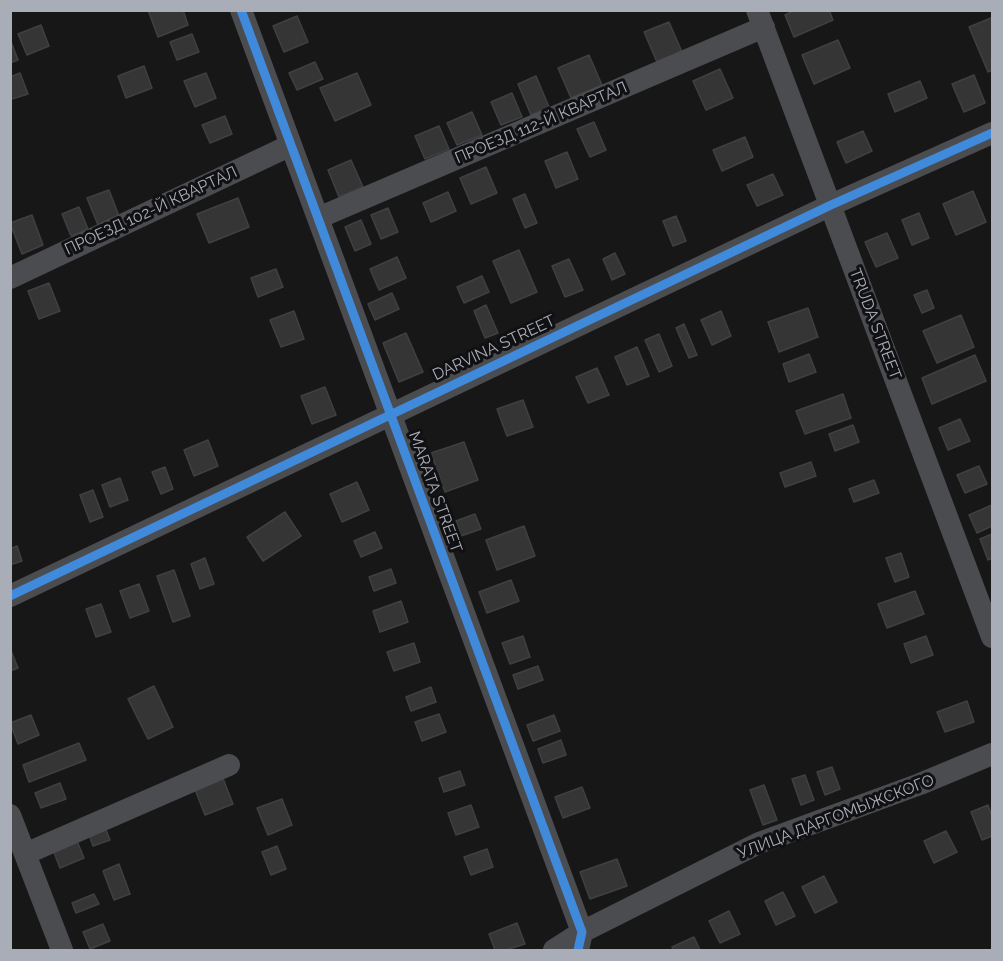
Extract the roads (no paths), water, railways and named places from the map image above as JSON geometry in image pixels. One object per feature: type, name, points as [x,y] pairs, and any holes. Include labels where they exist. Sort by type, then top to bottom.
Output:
[{"type":"street","name":"MARATA STREET","points":[[241,10],[580,941]]},
{"type":"street","name":"TRUDA STREET","points":[[760,19],[993,637]]},
{"type":"street","name":"ПРОЕЗД 112-Й КВАРТАЛ","points":[[318,218],[760,19]]},
{"type":"street","name":"DARVINA STREET","points":[[10,596],[831,205],[993,133]]},
{"type":"street","name":"ПРОЕЗД 102-Й КВАРТАЛ","points":[[10,278],[291,145]]},
{"type":"street","name":"УЛИЦА ДАРГОМЫЖСКОГО","points":[[554,951],[580,941],[759,843],[920,784],[993,754]]},
{"type":"street","points":[[25,854],[229,765]]},
{"type":"street","points":[[10,815],[62,951]]}]
